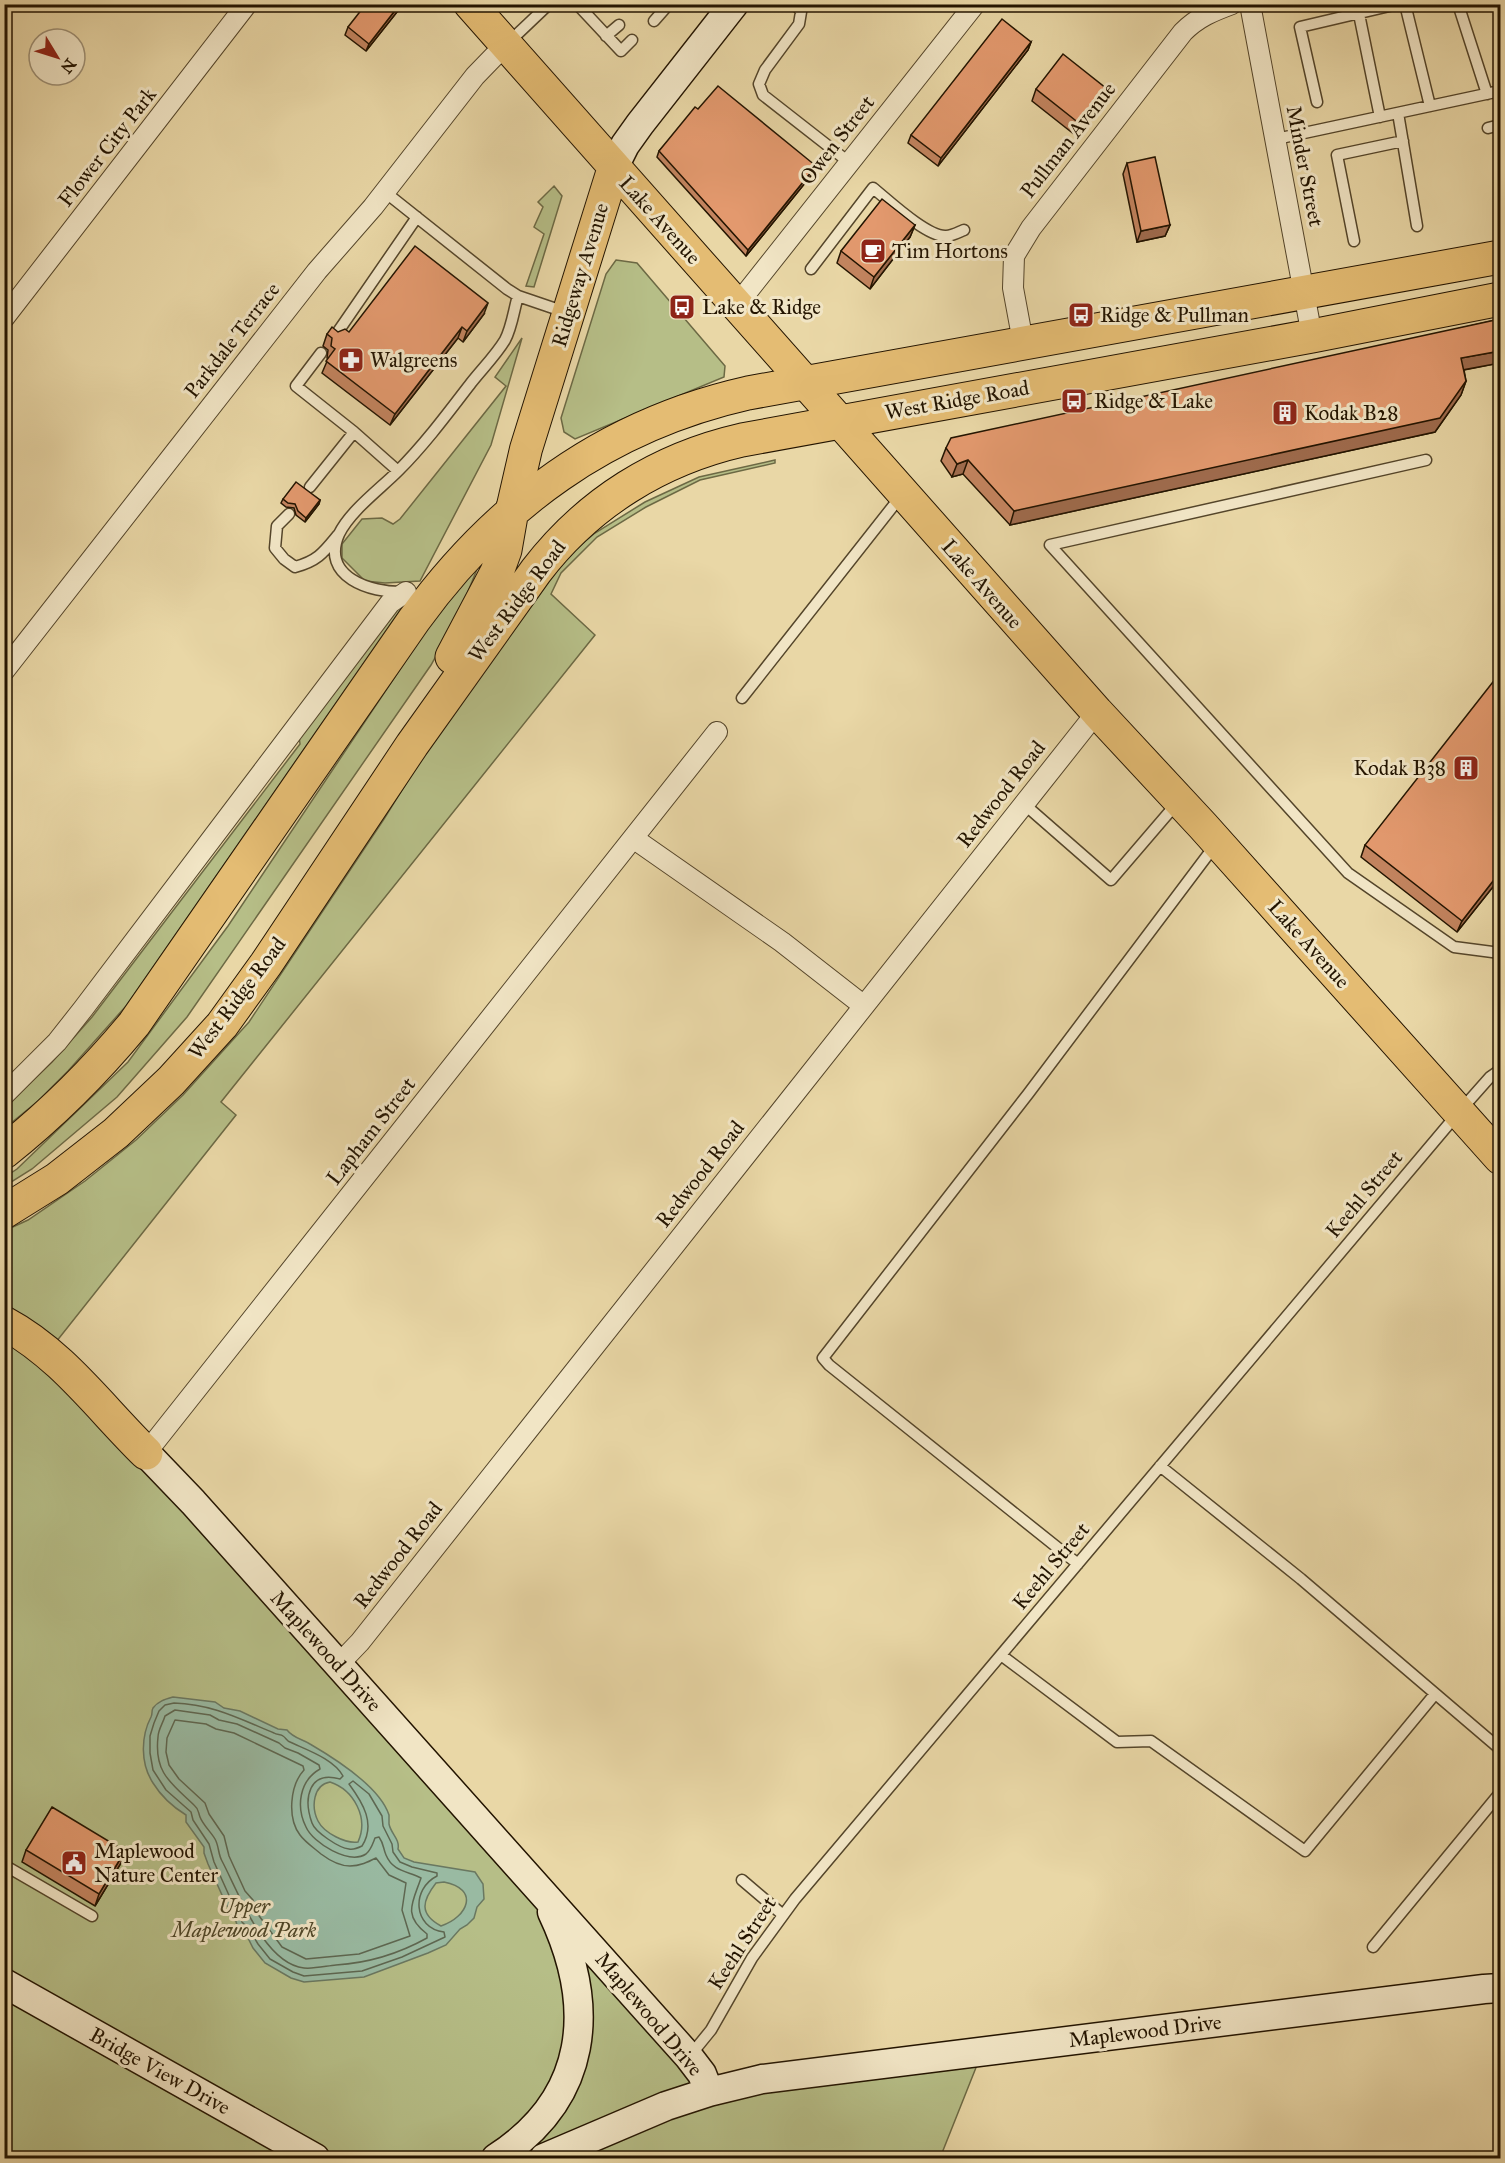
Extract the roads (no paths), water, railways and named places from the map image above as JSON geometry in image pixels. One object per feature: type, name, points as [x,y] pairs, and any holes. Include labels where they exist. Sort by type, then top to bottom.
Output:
[{"type":"highway","points":[[4,1152],[70,1094],[111,1052],[134,1024],[414,620],[454,569],[512,510],[580,460],[644,426],[724,399],[804,382],[1500,257]]},
{"type":"highway","name":"West Ridge Road","points":[[4,1212],[57,1179],[88,1156],[151,1101],[197,1053],[250,987],[369,809],[536,571],[555,547],[589,514],[632,484],[693,454],[742,440],[1312,336],[1500,298]]},
{"type":"highway","points":[[369,809],[497,572],[505,550],[512,510]]},
{"type":"highway","points":[[406,592],[438,581],[454,569]]},
{"type":"highway","points":[[4,1323],[28,1337],[56,1359],[146,1453]]},
{"type":"main road","name":"Lake Avenue","points":[[470,4],[1096,712],[1218,842],[1500,1158]]},
{"type":"main road","name":"Ridgeway Avenue","points":[[512,510],[525,449],[614,167]]},
{"type":"street","name":"Flower City Park","points":[[4,318],[247,4]]},
{"type":"street","name":"Owen Street","points":[[736,306],[975,4]]},
{"type":"street","name":"Pullman Avenue","points":[[1023,342],[1013,288],[1014,256],[1030,228],[1183,32],[1194,21],[1232,4]]},
{"type":"street","name":"Minder Street","points":[[1250,4],[1312,336]]},
{"type":"street","name":"Ridgeway Avenue","points":[[614,167],[625,145],[640,124],[732,5]]},
{"type":"street","name":"Parkdale Terrace","points":[[4,671],[317,271],[385,192],[475,76],[505,45]]},
{"type":"street","points":[[4,1095],[57,1042],[83,1010],[390,603],[406,592]]},
{"type":"street","name":"Redwood Road","points":[[338,1665],[360,1642],[1096,712]]},
{"type":"street","name":"Lapham Street","points":[[146,1453],[717,732]]},
{"type":"street","points":[[633,838],[782,942],[864,1006]]},
{"type":"street","name":"Maplewood Drive","points":[[146,1453],[193,1502],[689,2057],[702,2074],[709,2092],[788,2074],[1500,1988]]},
{"type":"street","points":[[496,2158],[525,2136],[552,2106],[568,2075],[577,2041],[578,2001],[572,1967],[562,1935],[538,1887]]},
{"type":"street","name":"Bridge View Drive","points":[[4,1983],[315,2158]]},
{"type":"street","points":[[544,2158],[628,2122],[709,2092]]},
{"type":"lane","points":[[505,45],[549,4]]},
{"type":"lane","points":[[654,21],[669,4]]},
{"type":"lane","points":[[796,4],[801,12],[800,24],[765,70],[759,84],[763,95],[850,163]]},
{"type":"lane","points":[[1317,102],[1300,27],[1398,4]]},
{"type":"lane","points":[[1405,4],[1430,106]]},
{"type":"lane","points":[[1458,4],[1487,94]]},
{"type":"lane","points":[[584,7],[606,36],[621,51],[633,40]]},
{"type":"lane","points":[[1359,14],[1380,117]]},
{"type":"lane","points":[[606,36],[619,25]]},
{"type":"lane","points":[[1276,139],[1500,91]]},
{"type":"lane","points":[[1398,113],[1417,226]]},
{"type":"lane","points":[[1488,128],[1500,125]]},
{"type":"lane","points":[[1354,241],[1337,155],[1403,141]]},
{"type":"lane","points":[[811,269],[873,188],[933,233],[945,236],[964,230]]},
{"type":"lane","points":[[385,192],[518,296],[568,313]]},
{"type":"lane","points":[[335,336],[382,264],[417,217]]},
{"type":"lane","points":[[289,514],[277,526],[275,548],[295,567],[311,563],[321,555],[362,506],[422,446],[506,338],[518,296]]},
{"type":"lane","points":[[321,353],[296,386],[398,471]]},
{"type":"lane","points":[[310,487],[354,432]]},
{"type":"lane","points":[[1426,460],[1050,545],[1347,873],[1454,947],[1500,952]]},
{"type":"lane","points":[[742,698],[903,494]]},
{"type":"lane","points":[[340,533],[336,548],[338,563],[350,579],[374,589],[406,592]]},
{"type":"lane","points":[[1024,804],[1111,880],[1180,801]]},
{"type":"lane","points":[[1078,1564],[828,1365],[823,1358],[1028,1094],[1218,842]]},
{"type":"lane","name":"Keehl Street","points":[[689,2057],[711,2030],[742,1974],[783,1915],[1459,1112],[1490,1077],[1500,1070]]},
{"type":"lane","points":[[1160,1466],[1301,1579],[1500,1749]]},
{"type":"lane","points":[[1001,1655],[1117,1742],[1151,1741],[1305,1851],[1435,1694]]},
{"type":"lane","points":[[1374,1947],[1500,1793]]},
{"type":"lane","points":[[4,1865],[92,1916]]},
{"type":"lane","points":[[742,1880],[783,1915]]},
{"type":"water","points":[[173,1697],[215,1702],[224,1708],[240,1711],[278,1729],[287,1730],[343,1765],[366,1784],[384,1804],[389,1815],[390,1828],[404,1858],[414,1862],[475,1872],[483,1884],[484,1899],[477,1907],[474,1918],[446,1945],[364,1977],[304,1982],[291,1978],[265,1963],[253,1948],[245,1932],[237,1925],[233,1911],[227,1906],[208,1864],[204,1847],[186,1822],[186,1815],[160,1792],[146,1767],[143,1750],[152,1709],[160,1702]],"holes":[[[330,1782],[346,1791],[357,1806],[362,1824],[358,1842],[336,1837],[325,1830],[318,1821],[315,1797],[320,1787]],[[444,1882],[463,1891],[466,1903],[458,1916],[441,1926],[429,1917],[425,1907],[428,1896],[436,1883]]]},
{"type":"place","name":"Tim Hortons","points":[[873,251]]},
{"type":"place","name":"Lake & Ridge","points":[[682,307]]},
{"type":"place","name":"Ridge & Pullman","points":[[1081,315]]},
{"type":"place","name":"Walgreens","points":[[351,360]]},
{"type":"place","name":"Ridge & Lake","points":[[1074,401]]},
{"type":"place","name":"Kodak B28","points":[[1285,413]]},
{"type":"place","name":"Kodak B38","points":[[1466,768]]},
{"type":"place","name":"Maplewood Nature Center","points":[[74,1863]]},
{"type":"park label","name":"Upper Maplewood Park","points":[[244,1918]]}]
